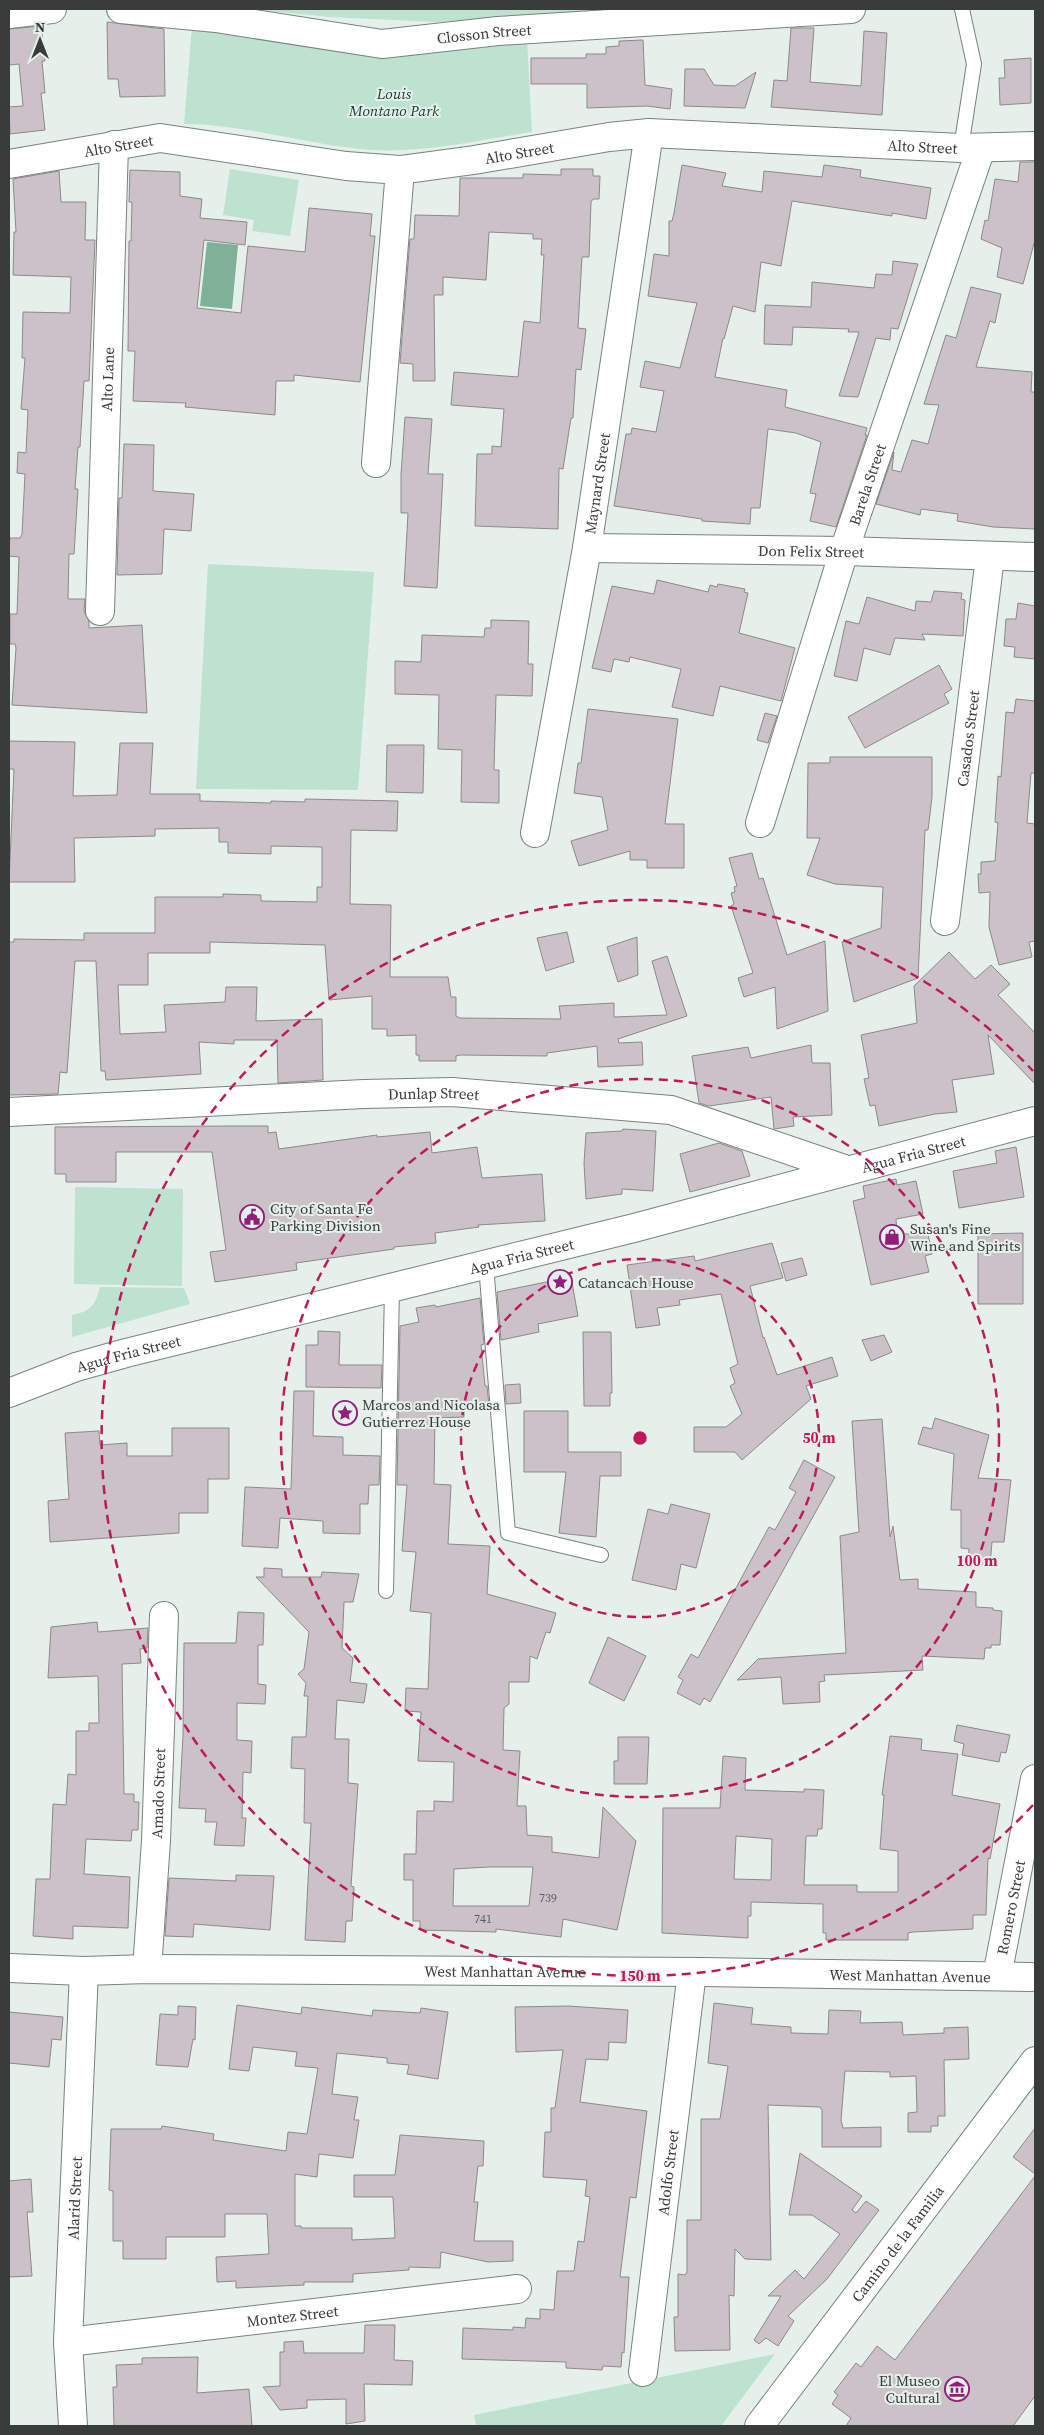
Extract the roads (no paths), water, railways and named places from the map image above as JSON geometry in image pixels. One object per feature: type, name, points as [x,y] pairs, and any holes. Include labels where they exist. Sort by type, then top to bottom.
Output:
[{"type":"street","points":[[9,14],[52,9]]},
{"type":"street","name":"Closson Street","points":[[121,9],[216,18],[382,44],[498,31],[851,9]]},
{"type":"street","name":"Alto Street","points":[[9,164],[160,138],[346,166],[400,170],[474,160],[609,137],[649,133],[971,148],[1035,146]]},
{"type":"street","name":"Maynard Street","points":[[535,833],[587,548],[649,133]]},
{"type":"street","name":"Alto Lane","points":[[100,611],[114,145]]},
{"type":"street","name":"Barela Street","points":[[760,823],[971,148]]},
{"type":"street","points":[[376,463],[400,170]]},
{"type":"street","name":"Don Felix Street","points":[[587,548],[844,551],[1035,557]]},
{"type":"street","name":"Casados Street","points":[[945,920],[990,557]]},
{"type":"street","name":"Dunlap Street","points":[[9,1112],[364,1094],[452,1092],[670,1110],[848,1170]]},
{"type":"street","name":"Agua Fria Street","points":[[9,1394],[76,1367],[634,1228],[1035,1120]]},
{"type":"street","name":"Amado Street","points":[[147,1969],[156,1841],[164,1616]]},
{"type":"street","name":"Romero Street","points":[[997,1976],[1035,1779]]},
{"type":"street","name":"West Manhattan Avenue","points":[[9,1968],[84,1971],[147,1969],[692,1972],[1031,1977]]},
{"type":"street","name":"Alarid Street","points":[[73,2426],[68,2342],[84,1971]]},
{"type":"street","name":"Adolfo Street","points":[[643,2372],[692,1972]]},
{"type":"street","name":"Camino de la Familia","points":[[759,2426],[1035,2061]]},
{"type":"street","name":"Montez Street","points":[[68,2342],[517,2289]]},
{"type":"lane","points":[[962,9],[974,64],[971,148]]},
{"type":"lane","points":[[486,1265],[508,1533],[601,1555]]},
{"type":"lane","points":[[386,1591],[392,1288]]},
{"type":"place","name":"City of Santa Fe Parking Division","points":[[252,1217]]},
{"type":"place","name":"Susan's Fine Wine and Spirits","points":[[892,1237]]},
{"type":"place","name":"Catancach House","points":[[560,1282]]},
{"type":"place","name":"Marcos and Nicolasa Gutierrez House","points":[[345,1413]]},
{"type":"place","name":"El Museo Cultural","points":[[957,2389]]},
{"type":"park label","name":"Louis Montano Park","points":[[394,102]]}]
